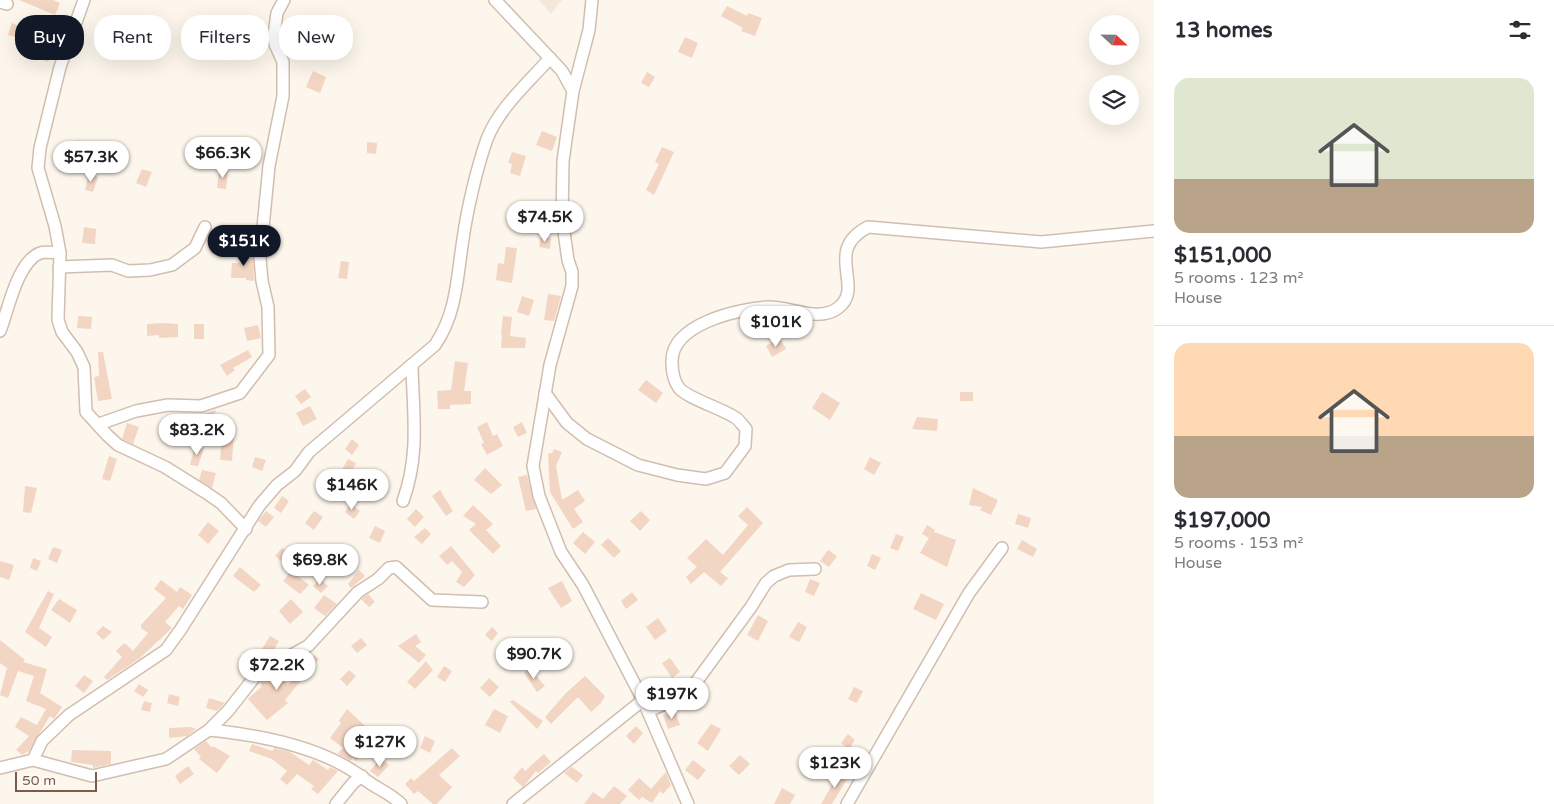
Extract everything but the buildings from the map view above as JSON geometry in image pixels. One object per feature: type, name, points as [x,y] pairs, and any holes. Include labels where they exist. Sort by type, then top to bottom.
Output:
[{"type":"street","points":[[84,0],[60,67],[38,168],[55,226],[60,253],[58,320],[62,332],[77,352],[84,367],[86,412],[118,445],[165,467],[221,503],[246,529]]},
{"type":"street","points":[[99,424],[136,411],[168,405],[201,406],[240,393],[269,355],[268,307],[262,281],[260,258],[269,166],[283,96],[283,62],[275,44],[274,35],[277,13],[284,0]]},
{"type":"street","points":[[495,0],[562,71],[573,91]]},
{"type":"street","points":[[592,0],[589,30],[573,91],[563,161],[562,218],[572,272],[572,286],[550,365],[533,466],[539,496],[561,552],[583,585],[646,705],[688,804]]},
{"type":"street","points":[[33,760],[42,741],[69,714],[166,650],[246,529],[259,506],[277,485],[295,471],[309,452],[435,345],[445,330],[454,307],[463,236],[488,138],[503,110],[550,58]]},
{"type":"street","points":[[59,267],[112,264],[128,271],[150,270],[172,265],[195,248],[205,227]]},
{"type":"street","points":[[545,393],[567,423],[587,438],[638,465],[677,475],[706,479],[725,472],[737,458],[745,446],[746,429],[736,418],[680,389],[672,371],[672,354],[678,340],[700,324],[739,310],[770,307],[825,314],[839,308],[845,299],[849,282],[845,262],[846,248],[857,233],[868,227],[1041,242],[1154,232]]},
{"type":"street","points":[[0,331],[9,300],[19,277],[31,261],[40,253],[60,253]]},
{"type":"street","points":[[403,501],[413,470],[415,444],[412,365]]},
{"type":"street","points":[[848,804],[969,592],[1002,548]]},
{"type":"street","points":[[0,768],[33,760],[92,776],[166,759],[209,730],[228,711],[257,674],[308,646],[358,592],[378,580],[389,568],[396,568],[432,600],[482,602]]},
{"type":"street","points":[[513,804],[646,705],[672,701],[694,685],[751,607],[766,583],[774,576],[789,570],[815,569]]},
{"type":"street","points":[[209,730],[231,732],[308,750],[338,761],[401,804]]},
{"type":"street","points":[[336,804],[353,783],[362,776]]},
{"type":"shaded area","points":[[539,0],[562,0],[551,14]]}]
